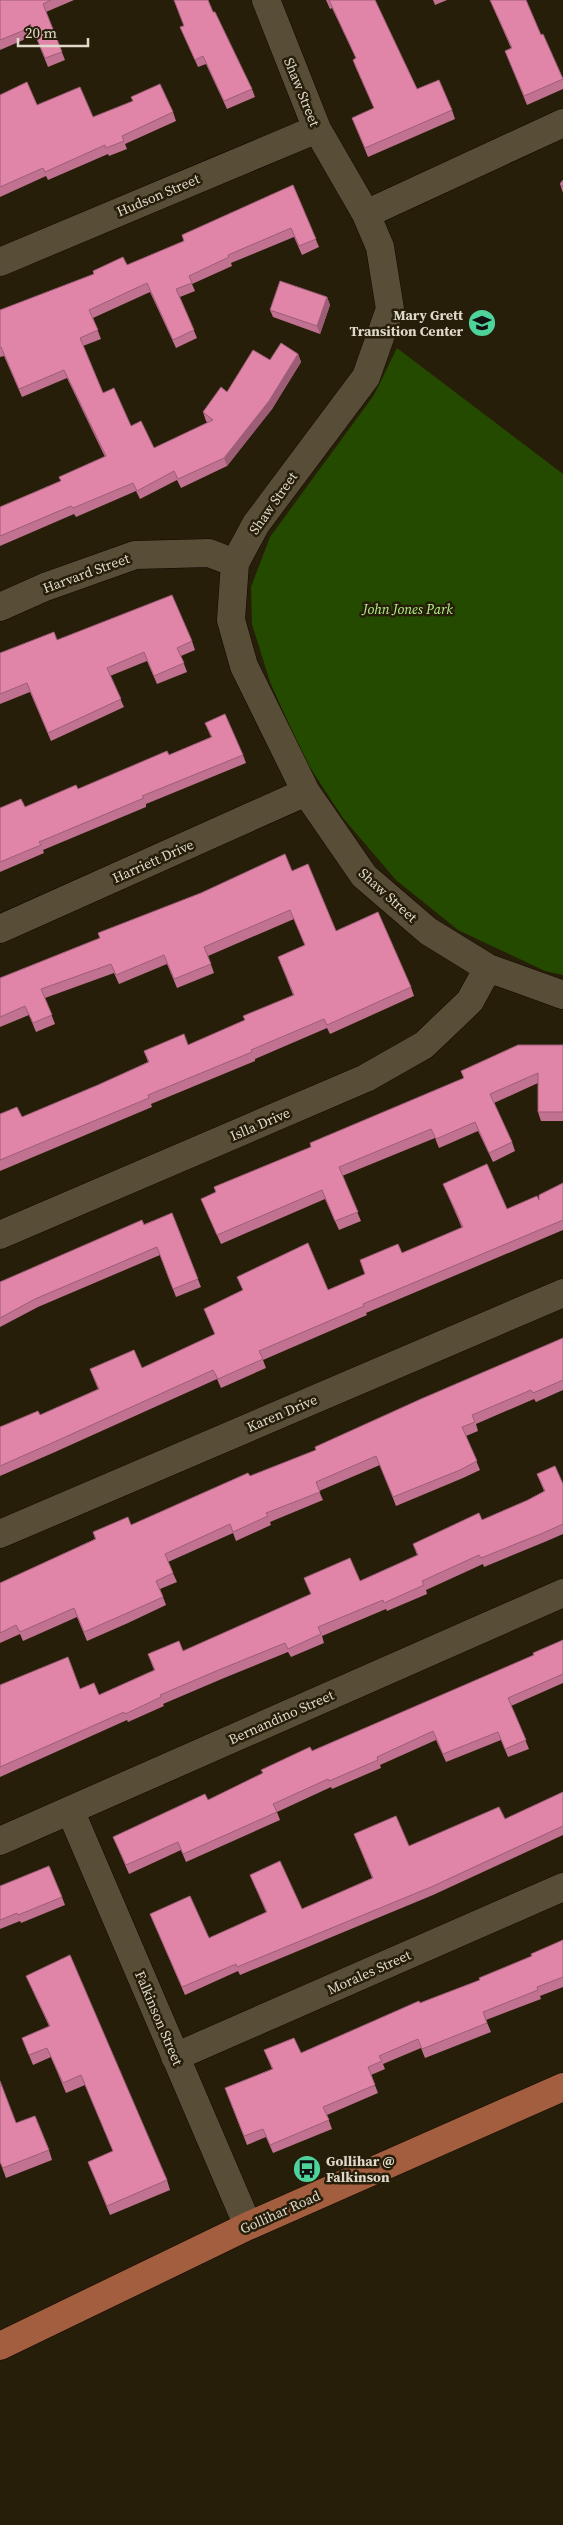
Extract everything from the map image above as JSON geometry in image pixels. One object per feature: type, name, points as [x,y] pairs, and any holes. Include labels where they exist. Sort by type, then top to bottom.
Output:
[{"type":"main road","name":"Gollihar Road","points":[[0,2346],[248,2226],[563,2087]]},
{"type":"street","name":"Shaw Street","points":[[266,0],[317,129],[366,214],[380,247],[390,309],[366,377],[256,524],[235,563],[231,620],[244,666],[306,792],[364,876],[428,931],[488,968],[563,995]]},
{"type":"street","points":[[366,214],[563,123]]},
{"type":"street","name":"Hudson Street","points":[[0,262],[317,129]]},
{"type":"street","name":"Harvard Street","points":[[0,607],[45,587],[135,555],[209,553],[235,563]]},
{"type":"street","name":"Harriett Drive","points":[[0,929],[306,792]]},
{"type":"street","name":"Islla Drive","points":[[0,1235],[366,1078],[424,1046],[470,1002],[488,968]]},
{"type":"street","name":"Karen Drive","points":[[0,1534],[563,1293]]},
{"type":"street","name":"Bernandino Street","points":[[0,1841],[563,1593]]},
{"type":"street","name":"Falkinson Street","points":[[70,1810],[248,2226]]},
{"type":"street","name":"Morales Street","points":[[175,2056],[563,1887]]},
{"type":"green space","name":"John Jones Park","points":[[397,348],[563,474],[563,975],[545,971],[458,930],[396,880],[343,818],[305,760],[270,682],[252,624],[251,587],[270,537],[374,395]]},
{"type":"building","points":[[0,0],[51,0],[43,4],[62,52],[45,58],[32,27],[0,40]]},
{"type":"building","points":[[174,0],[208,0],[252,89],[224,101],[203,56],[195,60],[180,27],[184,26]]},
{"type":"building","points":[[329,0],[375,0],[417,89],[439,80],[452,110],[365,148],[352,118],[374,108],[353,60],[356,58]]},
{"type":"building","points":[[490,0],[526,0],[563,79],[524,96],[505,51],[512,48]]},
{"type":"building","points":[[27,82],[37,105],[80,87],[93,117],[133,101],[131,97],[160,84],[173,112],[122,136],[124,141],[106,148],[105,145],[45,172],[43,168],[0,187],[0,95]]},
{"type":"building","points":[[293,185],[316,239],[299,246],[291,228],[228,255],[229,257],[189,276],[192,283],[176,289],[194,330],[173,340],[147,283],[89,310],[98,330],[80,338],[103,393],[114,388],[131,426],[141,421],[154,448],[213,420],[203,412],[221,387],[227,392],[253,350],[270,360],[281,343],[298,354],[269,401],[224,458],[178,479],[174,471],[137,491],[133,483],[73,508],[71,506],[0,536],[0,507],[61,481],[59,477],[106,456],[64,370],[19,389],[0,348],[0,310],[94,274],[93,271],[123,257],[127,265],[184,241],[182,235]]},
{"type":"building","points":[[280,281],[327,297],[317,326],[270,310]]},
{"type":"building","points":[[172,595],[192,641],[177,648],[184,663],[154,676],[144,652],[107,668],[121,699],[48,733],[27,683],[0,694],[0,653],[54,632],[57,640]]},
{"type":"building","points":[[225,714],[243,755],[142,796],[144,798],[39,842],[41,845],[0,862],[0,808],[21,799],[25,807],[76,785],[78,789],[167,751],[169,755],[212,737],[205,723]]},
{"type":"building","points":[[285,854],[292,871],[308,864],[336,931],[378,912],[411,987],[327,1025],[324,1019],[251,1050],[252,1052],[148,1095],[149,1098],[0,1160],[0,1114],[17,1107],[22,1117],[149,1062],[144,1051],[184,1034],[188,1045],[245,1020],[243,1016],[294,995],[278,957],[305,945],[290,910],[204,947],[211,964],[174,979],[164,955],[116,975],[111,964],[41,989],[52,1015],[33,1023],[25,1006],[0,1017],[0,978],[100,938],[98,933],[201,893]]},
{"type":"building","points":[[518,1045],[563,1045],[563,1112],[538,1112],[538,1073],[490,1094],[512,1142],[489,1153],[475,1122],[436,1139],[431,1129],[339,1167],[358,1212],[335,1221],[322,1190],[217,1235],[201,1199],[216,1192],[214,1187],[311,1147],[310,1143],[464,1078],[461,1071]]},
{"type":"building","points":[[487,1164],[507,1209],[537,1196],[539,1200],[539,1195],[563,1183],[563,1220],[363,1304],[364,1306],[259,1351],[263,1359],[218,1379],[213,1370],[0,1466],[0,1427],[38,1411],[40,1415],[99,1389],[90,1369],[134,1350],[142,1368],[215,1334],[204,1309],[243,1290],[237,1277],[308,1243],[328,1290],[365,1274],[360,1260],[398,1244],[402,1253],[463,1227],[443,1184]]},
{"type":"building","points":[[172,1213],[198,1279],[173,1289],[157,1247],[35,1299],[0,1318],[0,1282],[142,1220],[144,1225]]},
{"type":"building","points":[[563,1338],[563,1380],[533,1393],[531,1390],[472,1415],[475,1422],[462,1427],[477,1461],[460,1470],[393,1497],[376,1456],[316,1482],[320,1492],[266,1513],[268,1516],[233,1532],[230,1524],[165,1554],[173,1573],[156,1581],[163,1597],[84,1632],[74,1608],[20,1632],[16,1625],[0,1633],[0,1583],[96,1539],[93,1532],[128,1517],[131,1525],[248,1473],[250,1476],[316,1450],[315,1447]]},
{"type":"building","points":[[555,1466],[563,1484],[563,1524],[481,1558],[479,1555],[422,1581],[424,1585],[384,1603],[383,1600],[318,1627],[321,1634],[288,1649],[285,1643],[221,1669],[160,1695],[161,1697],[125,1714],[124,1712],[0,1767],[0,1685],[68,1657],[80,1689],[94,1683],[99,1695],[155,1670],[148,1654],[179,1641],[183,1651],[311,1594],[304,1578],[350,1558],[360,1581],[418,1555],[413,1544],[479,1513],[482,1520],[528,1500],[545,1491],[537,1474]]},
{"type":"building","points":[[563,1640],[563,1674],[508,1698],[526,1740],[505,1749],[498,1732],[443,1754],[433,1731],[377,1757],[378,1760],[329,1781],[328,1779],[273,1804],[277,1812],[183,1854],[178,1842],[126,1865],[113,1837],[205,1794],[208,1800],[263,1773],[261,1770],[310,1747],[312,1751],[534,1655],[533,1653]]},
{"type":"building","points":[[563,1792],[563,1826],[431,1887],[237,1967],[236,1964],[182,1987],[150,1914],[190,1896],[209,1938],[267,1912],[250,1875],[280,1861],[302,1909],[373,1878],[354,1834],[396,1816],[409,1846],[499,1807],[505,1819]]},
{"type":"building","points":[[49,1866],[62,1897],[18,1915],[17,1913],[0,1920],[0,1886]]},
{"type":"building","points":[[563,1940],[563,1977],[537,1987],[538,1990],[483,2012],[487,2023],[422,2049],[418,2039],[379,2056],[382,2061],[368,2067],[375,2085],[323,2107],[329,2120],[270,2145],[263,2129],[244,2136],[225,2088],[273,2069],[264,2050],[294,2038],[301,2053],[419,2001],[420,2003],[480,1980],[479,1978],[532,1956],[531,1954]]},
{"type":"building","points":[[70,1955],[167,2180],[107,2206],[88,2162],[113,2151],[81,2075],[63,2083],[47,2048],[29,2055],[22,2038],[50,2026],[26,1976]]},
{"type":"building","points":[[0,2081],[16,2123],[35,2116],[49,2150],[3,2168],[0,2162]]},
{"type":"place","name":"Mary Grett Transition Center","points":[[482,323]]},
{"type":"place","name":"Gollihar @ Falkinson","points":[[307,2169]]}]
